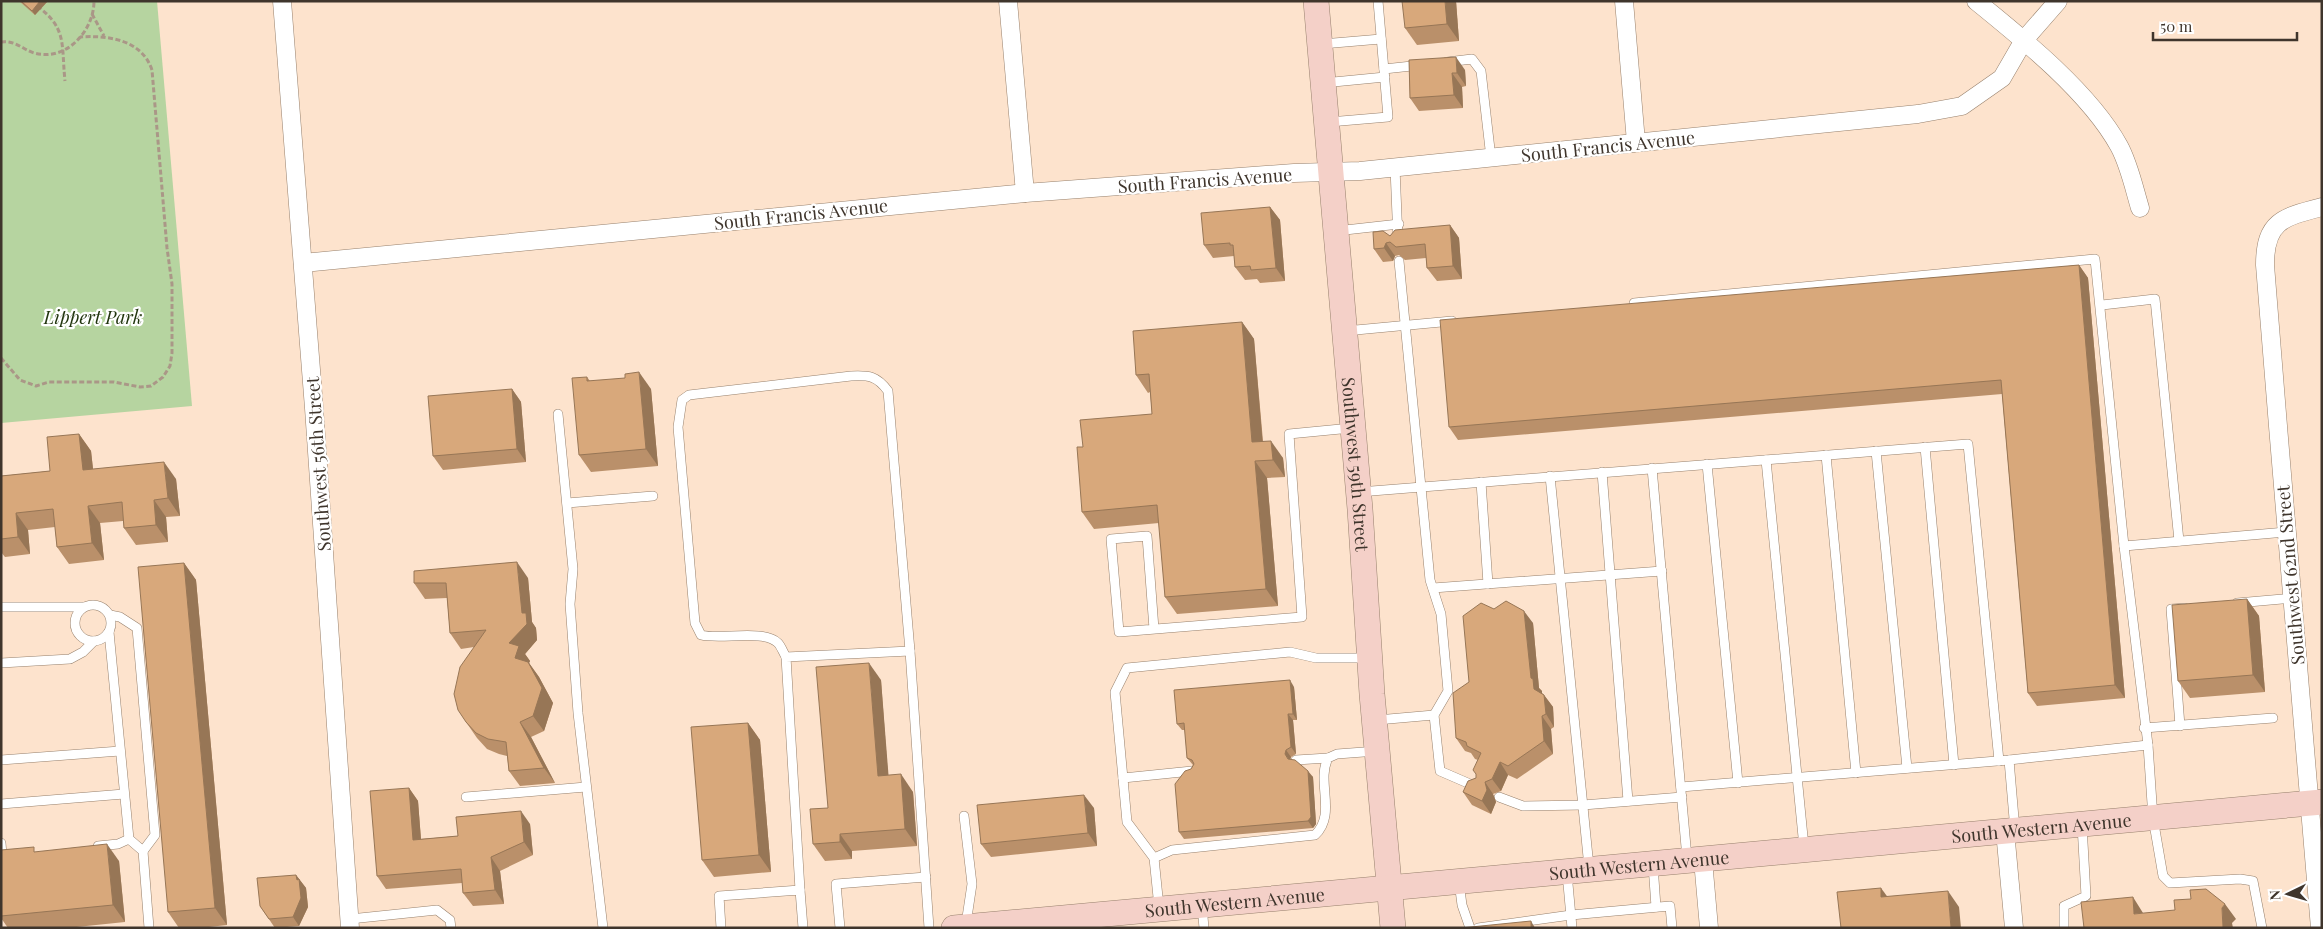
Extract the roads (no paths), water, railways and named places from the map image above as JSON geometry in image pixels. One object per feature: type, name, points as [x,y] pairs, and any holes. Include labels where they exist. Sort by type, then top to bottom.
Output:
[{"type":"main road","name":"Southwest 59th Street","points":[[1316,1],[1359,492],[1376,751],[1393,928]]},
{"type":"main road","name":"South Western Avenue","points":[[960,927],[1075,922],[1159,910],[1203,917],[1389,889],[2315,803]]},
{"type":"street","name":"Southwest 56th Street","points":[[282,1],[303,263],[350,923]]},
{"type":"street","points":[[1008,1],[1025,193]]},
{"type":"street","points":[[1624,1],[1636,142]]},
{"type":"street","points":[[1976,1],[2024,40],[2091,106],[2119,146],[2140,208]]},
{"type":"street","name":"South Francis Avenue","points":[[303,263],[1025,193],[1395,168],[1918,114],[1962,106],[2002,78],[2024,40],[2058,1]]},
{"type":"street","name":"Southwest 62nd Street","points":[[2320,928],[2315,803],[2286,532],[2265,265],[2265,243],[2276,224],[2293,214],[2322,207]]},
{"type":"street","points":[[2010,831],[2014,928]]},
{"type":"street","points":[[1695,860],[1709,928]]},
{"type":"lane","points":[[1326,123],[1388,117],[1378,1]]},
{"type":"lane","points":[[1320,44],[1381,39]]},
{"type":"lane","points":[[1323,83],[1433,63],[1472,60],[1481,71],[1491,158]]},
{"type":"lane","points":[[1395,168],[1398,243]]},
{"type":"lane","points":[[1336,231],[1398,224]]},
{"type":"lane","points":[[1622,304],[2095,259],[2102,305],[2124,546],[2144,728],[2148,745],[2152,818],[2163,876],[2170,884],[2240,879],[2253,881],[2262,928]]},
{"type":"lane","points":[[1399,261],[1430,580],[1441,614],[1448,691],[1434,714],[1440,771],[1479,788]]},
{"type":"lane","points":[[2102,305],[2154,299],[2179,541]]},
{"type":"lane","points":[[1345,331],[1464,320]]},
{"type":"lane","points":[[803,928],[786,657],[778,643],[766,636],[712,638],[700,636],[695,623],[678,427],[682,400],[689,395],[851,376],[871,376],[880,381],[888,391],[910,652],[929,928]]},
{"type":"lane","points":[[558,414],[572,569],[571,614],[586,787],[603,928]]},
{"type":"lane","points":[[1154,629],[1147,536],[1111,539],[1119,632],[1302,617],[1289,434],[1353,428]]},
{"type":"lane","points":[[1359,492],[1968,444],[2004,761],[2010,831]]},
{"type":"lane","points":[[1925,447],[1954,765]]},
{"type":"lane","points":[[1876,451],[1907,768]]},
{"type":"lane","points":[[1826,455],[1856,773]]},
{"type":"lane","points":[[1766,460],[1804,850]]},
{"type":"lane","points":[[1707,464],[1738,782]]},
{"type":"lane","points":[[1652,468],[1681,792],[1695,860]]},
{"type":"lane","points":[[1602,472],[1608,575],[1628,801]]},
{"type":"lane","points":[[1550,476],[1558,579],[1583,805],[1578,872],[1571,915],[1572,928]]},
{"type":"lane","points":[[1481,482],[1488,584]]},
{"type":"lane","points":[[567,503],[652,496]]},
{"type":"lane","points":[[2124,546],[2286,532]]},
{"type":"lane","points":[[1433,588],[1662,571]]},
{"type":"lane","points":[[2227,604],[2293,598]]},
{"type":"lane","points":[[1,607],[83,607],[96,604],[107,609],[112,626],[106,637],[94,641],[82,652],[70,659],[1,663]]},
{"type":"lane","points":[[83,607],[76,616],[76,628],[83,638],[94,641]]},
{"type":"lane","points":[[2180,726],[2171,609],[2199,607]]},
{"type":"lane","points":[[110,615],[120,617],[137,628],[155,835],[143,851],[149,928]]},
{"type":"lane","points":[[109,632],[129,839],[143,851]]},
{"type":"lane","points":[[786,657],[910,652]]},
{"type":"lane","points":[[1159,910],[1154,858],[1127,822],[1116,692],[1127,668],[1290,652],[1316,658],[1369,658]]},
{"type":"lane","points":[[1374,720],[1434,714]]},
{"type":"lane","points":[[2144,728],[2273,718]]},
{"type":"lane","points":[[1499,797],[1523,806],[1583,805],[1628,801],[1738,782],[2004,761],[2148,745]]},
{"type":"lane","points":[[1,760],[120,751]]},
{"type":"lane","points":[[1296,760],[1328,758],[1337,754],[1376,751]]},
{"type":"lane","points":[[1154,858],[1172,850],[1207,841],[1287,834],[1314,835],[1322,829],[1325,819],[1324,767],[1328,758]]},
{"type":"lane","points":[[1123,778],[1192,771]]},
{"type":"lane","points":[[466,797],[586,787]]},
{"type":"lane","points":[[1,804],[124,794]]},
{"type":"lane","points":[[960,927],[972,884],[964,816]]},
{"type":"lane","points":[[2064,928],[2064,906],[2086,896],[2082,824]]},
{"type":"lane","points":[[89,847],[118,844],[129,839]]},
{"type":"lane","points":[[1,843],[2,855],[22,853]]},
{"type":"lane","points":[[1653,864],[1656,908]]},
{"type":"lane","points":[[840,928],[836,884],[926,877]]},
{"type":"lane","points":[[1459,882],[1462,905],[1470,928]]},
{"type":"lane","points":[[720,928],[718,896],[800,890]]},
{"type":"lane","points":[[1478,928],[1571,915],[1670,906],[1672,928]]},
{"type":"lane","points":[[350,923],[437,910],[450,920],[451,928]]},
{"type":"park label","name":"Lippert Park","points":[[93,317]]}]
